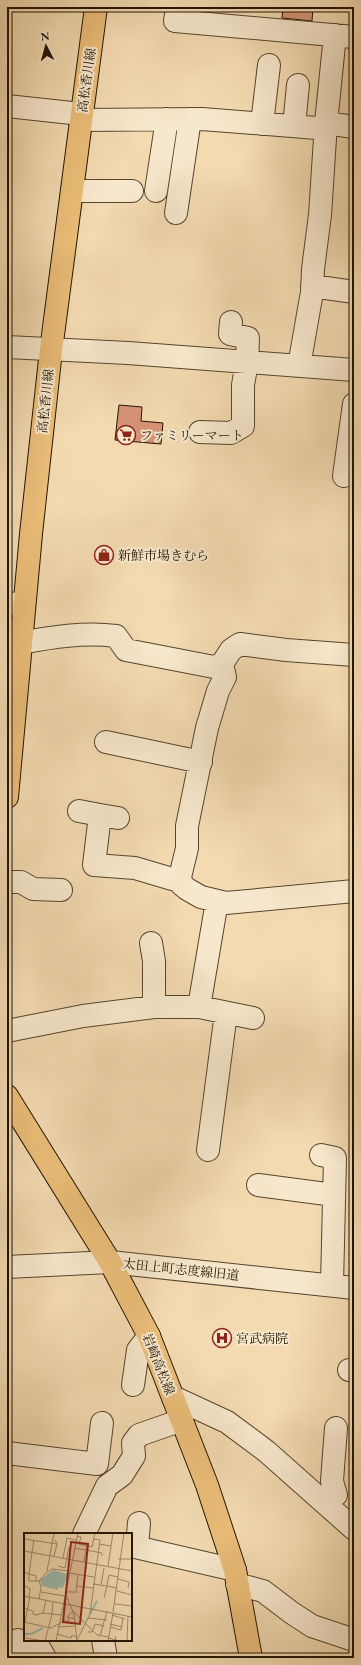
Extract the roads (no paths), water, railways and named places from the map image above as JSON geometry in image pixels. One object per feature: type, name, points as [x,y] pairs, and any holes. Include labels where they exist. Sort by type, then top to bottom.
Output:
[{"type":"main road","name":"高松香川線","points":[[7,797],[20,643],[16,604],[96,7]]},
{"type":"main road","name":"岩崎高松線","points":[[7,1096],[110,1262],[149,1336],[207,1485],[236,1577],[251,1658]]},
{"type":"street","points":[[177,7],[175,21],[344,36],[326,123],[320,215],[312,269],[312,286],[299,366]]},
{"type":"street","points":[[262,124],[269,65]]},
{"type":"street","points":[[294,126],[298,85]]},
{"type":"street","points":[[7,106],[81,117],[190,119],[317,128],[326,123],[354,127]]},
{"type":"street","points":[[156,191],[167,119]]},
{"type":"street","points":[[176,213],[190,119]]},
{"type":"street","points":[[72,190],[132,191]]},
{"type":"street","points":[[312,286],[354,292]]},
{"type":"street","points":[[200,432],[231,433],[243,426],[242,385],[247,362],[248,338],[230,334],[231,322]]},
{"type":"street","points":[[7,347],[128,353],[354,370]]},
{"type":"street","points":[[344,476],[354,404]]},
{"type":"street","points":[[20,643],[51,637],[102,634],[116,636],[126,650],[214,667],[222,664],[231,650],[240,644],[286,650],[354,655]]},
{"type":"street","points":[[222,664],[225,677],[218,690],[207,728],[187,826],[187,848],[181,884],[201,897],[226,903],[354,891]]},
{"type":"street","points":[[106,742],[201,762]]},
{"type":"street","points":[[79,811],[109,816],[94,865],[135,868],[172,879],[181,880]]},
{"type":"street","points":[[7,882],[21,882],[33,890],[61,890]]},
{"type":"street","points":[[199,1007],[217,901]]},
{"type":"street","points":[[151,942],[154,961],[154,1007]]},
{"type":"street","points":[[7,1031],[82,1016],[154,1007],[199,1007],[253,1018]]},
{"type":"street","points":[[208,1150],[226,1013]]},
{"type":"street","points":[[321,1155],[335,1158],[332,1286]]},
{"type":"street","points":[[258,1185],[334,1195]]},
{"type":"street","name":"太田上町志度線旧道","points":[[7,1267],[110,1262],[354,1288]]},
{"type":"street","points":[[133,1385],[138,1350],[149,1336]]},
{"type":"street","points":[[173,1397],[227,1422],[266,1451],[339,1498]]},
{"type":"street","points":[[84,1533],[107,1486],[122,1475],[134,1456],[133,1442],[139,1435],[182,1420]]},
{"type":"street","points":[[7,1453],[97,1464],[102,1423]]},
{"type":"street","points":[[336,1428],[332,1481],[354,1529]]},
{"type":"street","points":[[139,1523],[134,1546],[236,1577],[263,1591],[312,1626],[354,1640]]},
{"type":"street","points":[[103,1641],[106,1658]]},
{"type":"place","name":"ファミリーマート","points":[[126,435]]},
{"type":"place","name":"新鮮市場きむら","points":[[104,555]]},
{"type":"place","name":"宮武病院","points":[[222,1338]]}]
